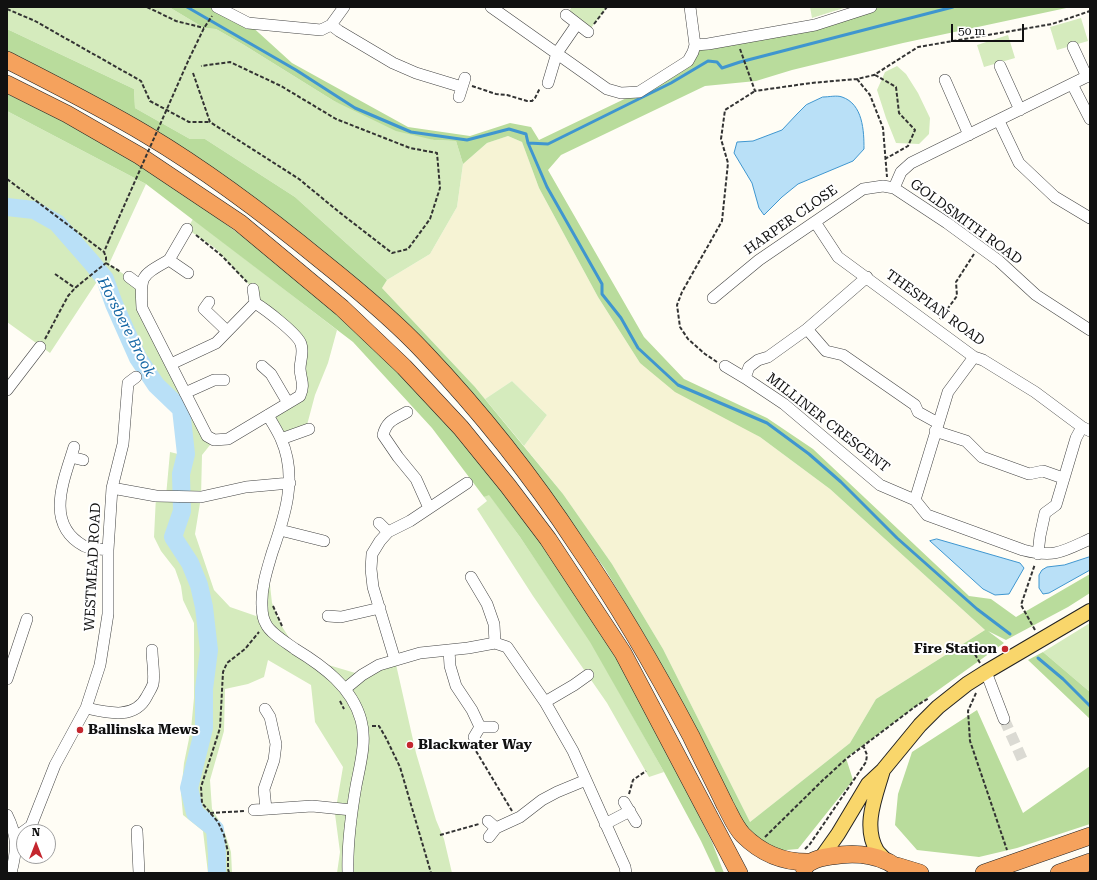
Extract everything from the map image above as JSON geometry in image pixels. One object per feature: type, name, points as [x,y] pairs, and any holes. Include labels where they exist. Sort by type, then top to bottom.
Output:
[{"type":"highway","points":[[7,60],[73,93],[146,134],[196,166],[253,206],[300,243],[360,292],[423,351],[474,409],[524,471],[563,524],[610,593],[639,642],[690,736],[740,833],[764,852],[778,858],[797,862],[850,854],[870,856],[895,867],[920,873]]},
{"type":"highway","points":[[7,84],[67,114],[140,156],[240,223],[342,308],[404,367],[461,428],[508,486],[548,539],[624,653],[729,853],[738,873]]},
{"type":"highway","points":[[984,873],[1090,836]]},
{"type":"highway","points":[[729,853],[750,873]]},
{"type":"highway","points":[[1060,873],[1090,862]]},
{"type":"main road","points":[[808,861],[838,834],[868,784],[883,770],[920,725],[938,707],[967,684],[1090,611]]},
{"type":"main road","points":[[883,770],[872,807],[870,826],[872,839],[877,851],[895,867]]},
{"type":"street","points":[[218,7],[248,23],[321,30],[331,25],[344,7]]},
{"type":"street","points":[[491,7],[557,52],[607,89],[621,93],[639,92],[688,61],[694,52],[695,45],[690,7]]},
{"type":"street","points":[[695,45],[815,25],[871,7]]},
{"type":"street","points":[[566,15],[588,32]]},
{"type":"street","points":[[548,83],[557,52],[577,24]]},
{"type":"street","points":[[331,25],[393,63],[416,73],[462,87]]},
{"type":"street","points":[[1073,47],[1088,76]]},
{"type":"street","points":[[1000,66],[1020,110]]},
{"type":"street","name":"GOLDSMITH ROAD","points":[[1088,76],[999,121],[911,162],[901,172],[894,188],[947,223],[999,261],[1036,296],[1090,330]]},
{"type":"street","points":[[945,80],[970,135]]},
{"type":"street","points":[[1072,84],[1090,119]]},
{"type":"street","points":[[999,121],[1019,163],[1055,196],[1090,218]]},
{"type":"street","name":"HARPER CLOSE","points":[[713,298],[759,260],[863,189],[883,186],[894,188]]},
{"type":"street","name":"THESPIAN ROAD","points":[[815,222],[838,256],[974,357],[983,360],[1035,392],[1086,429]]},
{"type":"street","points":[[187,229],[169,260],[147,272],[141,286],[142,308],[207,436],[214,440],[228,439],[300,396],[303,389],[304,382],[300,366],[302,351],[299,339],[265,308],[255,303]]},
{"type":"street","points":[[169,260],[188,273]]},
{"type":"street","points":[[129,278],[141,286]]},
{"type":"street","name":"MILLINER CRESCENT","points":[[867,278],[807,329],[768,357],[758,360],[749,367],[745,378],[784,404],[880,485],[915,500],[927,514],[1023,550],[1038,554],[1050,555],[1064,551],[1090,539]]},
{"type":"street","points":[[253,289],[255,303]]},
{"type":"street","points":[[209,302],[204,308],[227,331]]},
{"type":"street","points":[[171,364],[216,342],[255,303]]},
{"type":"street","points":[[807,329],[826,351],[843,355],[915,405],[918,412],[937,427],[966,441],[982,457],[1029,474],[1043,471],[1064,478]]},
{"type":"street","points":[[7,390],[27,356],[40,347]]},
{"type":"street","points":[[915,500],[948,392],[974,357]]},
{"type":"street","points":[[262,366],[275,380],[288,403]]},
{"type":"street","points":[[725,366],[745,378]]},
{"type":"street","name":"WESTMEAD ROAD","points":[[32,824],[55,765],[86,708],[100,665],[108,614],[108,550],[112,488],[124,444],[120,420],[128,383],[136,377]]},
{"type":"street","points":[[185,393],[214,380],[224,380]]},
{"type":"street","points":[[407,412],[389,422],[385,428],[384,442],[416,479],[429,508]]},
{"type":"street","points":[[268,415],[281,440],[288,462],[290,483],[287,506],[263,587],[262,606],[266,624],[279,638],[332,675],[341,693],[355,704],[362,724],[363,744],[352,810],[347,855],[348,873]]},
{"type":"street","points":[[1038,554],[1045,513],[1056,505],[1076,438],[1086,429]]},
{"type":"street","points":[[281,440],[310,430]]},
{"type":"street","points":[[83,460],[72,452],[60,493],[60,514],[67,533],[85,546],[108,550]]},
{"type":"street","points":[[112,488],[156,496],[201,497],[246,487],[290,483]]},
{"type":"street","points":[[395,660],[373,587],[371,569],[372,554],[380,540],[388,532],[410,521],[468,483]]},
{"type":"street","points":[[379,523],[388,532]]},
{"type":"street","points":[[280,530],[324,541]]},
{"type":"street","points":[[471,577],[474,593],[487,604],[494,624],[495,643]]},
{"type":"street","points":[[328,616],[342,622],[380,608]]},
{"type":"street","points":[[7,679],[27,619]]},
{"type":"street","points":[[341,693],[362,675],[379,665],[395,660],[420,654],[495,643],[507,647],[546,702],[573,751],[625,867],[626,873]]},
{"type":"street","points":[[449,650],[450,666],[456,686],[472,710],[476,737],[493,727]]},
{"type":"street","points":[[86,708],[105,712],[128,712],[144,703],[152,684],[149,657]]},
{"type":"street","points":[[986,672],[1004,719]]},
{"type":"street","points":[[546,702],[577,690],[588,675]]},
{"type":"street","points":[[266,809],[264,789],[274,760],[276,744],[272,714]]},
{"type":"street","points":[[489,837],[492,824],[517,819],[542,800],[586,780]]},
{"type":"street","points":[[254,810],[312,806],[352,810]]},
{"type":"street","points":[[605,824],[627,806],[636,822]]},
{"type":"street","points":[[7,815],[16,837]]},
{"type":"street","points":[[137,831],[132,846],[139,873]]},
{"type":"street","points":[[11,873],[16,853]]},
{"type":"path","points":[[147,7],[176,21],[204,28]]},
{"type":"path","points":[[104,252],[189,59],[204,28],[218,7]]},
{"type":"path","points":[[588,32],[607,7]]},
{"type":"path","points":[[7,9],[35,21],[141,81],[150,101],[189,122],[210,122],[298,179],[392,253],[408,249],[430,219],[440,188],[437,153],[410,148],[336,119],[281,86],[230,62],[201,66]]},
{"type":"path","points":[[725,366],[705,354],[688,339],[680,326],[677,305],[682,292],[722,221],[728,162],[721,139],[725,110],[755,91],[811,83],[857,79],[874,75],[918,48],[1052,24],[1090,11]]},
{"type":"path","points":[[743,55],[755,91]]},
{"type":"path","points":[[193,74],[210,122]]},
{"type":"path","points":[[874,75],[896,87],[899,113],[915,130],[908,146],[885,159]]},
{"type":"path","points":[[857,79],[870,95],[883,128],[887,177],[883,186]]},
{"type":"path","points":[[462,87],[469,85],[496,94],[532,101],[538,92],[542,81],[548,83]]},
{"type":"path","points":[[7,179],[104,252],[106,263]]},
{"type":"path","points":[[187,229],[222,256],[253,289]]},
{"type":"path","points":[[934,327],[957,296],[956,282],[979,246]]},
{"type":"path","points":[[40,347],[68,296],[75,288],[106,263]]},
{"type":"path","points":[[106,263],[129,278]]},
{"type":"path","points":[[55,274],[75,288]]},
{"type":"path","points":[[1036,632],[1021,605],[1038,554]]},
{"type":"path","points":[[272,603],[285,631]]},
{"type":"path","points":[[229,873],[228,852],[224,835],[218,822],[202,803],[201,787],[220,728],[223,672],[227,663],[245,649],[266,624]]},
{"type":"path","points":[[969,644],[986,672]]},
{"type":"path","points":[[977,691],[968,710],[970,741],[1008,851]]},
{"type":"path","points":[[341,693],[345,710]]},
{"type":"path","points":[[763,839],[846,759],[916,706],[929,698]]},
{"type":"path","points":[[362,724],[378,726],[386,738],[400,767],[431,873]]},
{"type":"path","points":[[476,737],[517,819]]},
{"type":"path","points":[[808,861],[804,849],[810,844],[866,762],[867,755],[863,746]]},
{"type":"path","points":[[627,806],[634,780],[646,772]]},
{"type":"path","points":[[210,813],[254,810]]},
{"type":"path","points":[[440,835],[492,824]]},
{"type":"shaded area","points":[[508,136],[522,142],[539,188],[598,297],[640,363],[760,437],[830,489],[985,630],[876,699],[850,743],[750,822],[663,649],[612,564],[563,494],[524,446],[547,415],[512,381],[485,399],[382,288],[387,280],[430,254],[457,207],[463,164],[487,143]]},
{"type":"green space","points":[[7,7],[169,7],[204,28],[216,29],[334,101],[434,140],[456,141],[463,164],[457,207],[430,254],[387,280],[295,197],[205,139],[190,139],[135,108],[134,89],[7,29]]},
{"type":"green space","points":[[169,7],[217,7],[248,23],[292,63],[408,127],[470,136],[510,123],[531,127],[539,140],[639,92],[693,52],[708,44],[871,7],[1071,7],[903,43],[792,70],[756,81],[705,86],[561,155],[548,170],[644,337],[684,379],[767,418],[813,449],[969,596],[991,599],[1016,617],[1090,574],[1090,593],[1068,607],[1006,640],[988,631],[1004,643],[846,758],[853,780],[798,849],[775,851],[744,827],[654,651],[605,569],[536,474],[497,424],[265,209],[7,54],[7,29],[134,89],[135,108],[190,139],[205,139],[295,197],[387,280],[382,288],[475,387],[563,494],[612,564],[663,649],[750,822],[850,743],[876,699],[985,630],[830,489],[760,437],[675,392],[640,363],[598,297],[539,188],[522,142],[508,136],[487,143],[463,164],[456,141],[434,140],[396,131],[334,101],[216,29],[204,28]]},
{"type":"green space","points":[[572,7],[607,7],[588,32],[566,15]]},
{"type":"green space","points":[[810,7],[847,7],[812,18]]},
{"type":"green space","points":[[1081,18],[1088,41],[1057,50],[1050,27]]},
{"type":"green space","points":[[1008,35],[1015,58],[984,67],[977,45]]},
{"type":"green space","points":[[897,66],[906,74],[918,93],[930,118],[929,134],[919,144],[896,143],[877,90],[885,72]]},
{"type":"green space","points":[[7,94],[44,111],[154,172],[275,260],[364,335],[451,427],[506,493],[571,581],[620,663],[675,767],[712,842],[724,873],[716,873],[701,841],[664,772],[590,642],[520,537],[489,495],[484,497],[432,428],[353,342],[146,184],[7,111]]},
{"type":"green space","points":[[7,111],[146,184],[109,264],[141,286],[142,308],[214,440],[202,455],[201,497],[195,534],[214,590],[230,607],[256,616],[262,606],[268,567],[272,603],[281,625],[297,650],[315,661],[362,675],[395,660],[416,753],[436,820],[444,839],[452,873],[337,873],[340,852],[335,814],[343,767],[315,722],[311,685],[268,660],[264,677],[248,684],[225,689],[224,731],[210,780],[212,809],[223,827],[231,852],[232,873],[208,873],[203,831],[183,815],[181,793],[184,763],[191,729],[194,698],[194,623],[183,600],[181,586],[175,569],[161,551],[154,537],[156,496],[166,496],[170,452],[178,454],[175,413],[142,375],[98,280],[50,353],[7,322]]},
{"type":"green space","points":[[193,219],[337,330],[328,363],[315,395],[307,425],[281,439],[268,415],[300,396],[302,351],[265,309],[253,289],[215,248],[187,229]]},
{"type":"green space","points":[[512,381],[547,415],[524,446],[485,399]]},
{"type":"green space","points":[[489,494],[591,642],[664,772],[649,777],[607,703],[533,596],[477,509],[487,501],[484,497]]},
{"type":"green space","points":[[1090,623],[1090,692],[1043,652]]},
{"type":"green space","points":[[1043,652],[1090,692],[1090,719],[1028,660]]},
{"type":"green space","points":[[977,710],[1023,813],[1090,766],[1090,824],[1017,848],[979,857],[917,850],[895,825],[898,794],[912,752]]},
{"type":"water","points":[[840,96],[854,106],[863,126],[864,149],[853,161],[798,184],[764,215],[759,208],[752,183],[734,153],[737,142],[753,141],[782,130],[806,105],[823,97]]},
{"type":"water","points":[[937,539],[1020,563],[1024,568],[1009,594],[995,595],[983,589],[930,541]]},
{"type":"water","points":[[1090,557],[1090,570],[1049,593],[1043,594],[1039,588],[1039,575],[1042,570],[1047,567],[1064,565]]},
{"type":"waterway","points":[[187,7],[296,70],[355,108],[411,132],[467,140],[509,129],[526,134],[528,143],[547,187],[602,284],[602,294],[621,318],[638,348],[678,385],[767,423],[809,454],[841,482],[897,538],[977,609],[1010,634]]},
{"type":"waterway","points":[[528,143],[548,144],[671,83],[708,61],[717,62],[722,68],[740,62],[953,7]]},
{"type":"waterway","name":"Horsbere Brook","points":[[7,207],[34,210],[57,223],[92,263],[105,279],[114,304],[138,358],[156,385],[181,409],[186,454],[181,474],[182,511],[173,537],[190,563],[199,585],[204,607],[209,650],[204,689],[204,728],[189,788],[195,813],[215,829],[217,873]]},
{"type":"waterway","points":[[1038,658],[1063,679],[1090,706]]},
{"type":"tunnel","points":[[1004,719],[1022,759]]},
{"type":"place","name":"Fire Station","points":[[1005,649]]},
{"type":"place","name":"Ballinska Mews","points":[[80,730]]},
{"type":"place","name":"Blackwater Way","points":[[410,745]]}]
